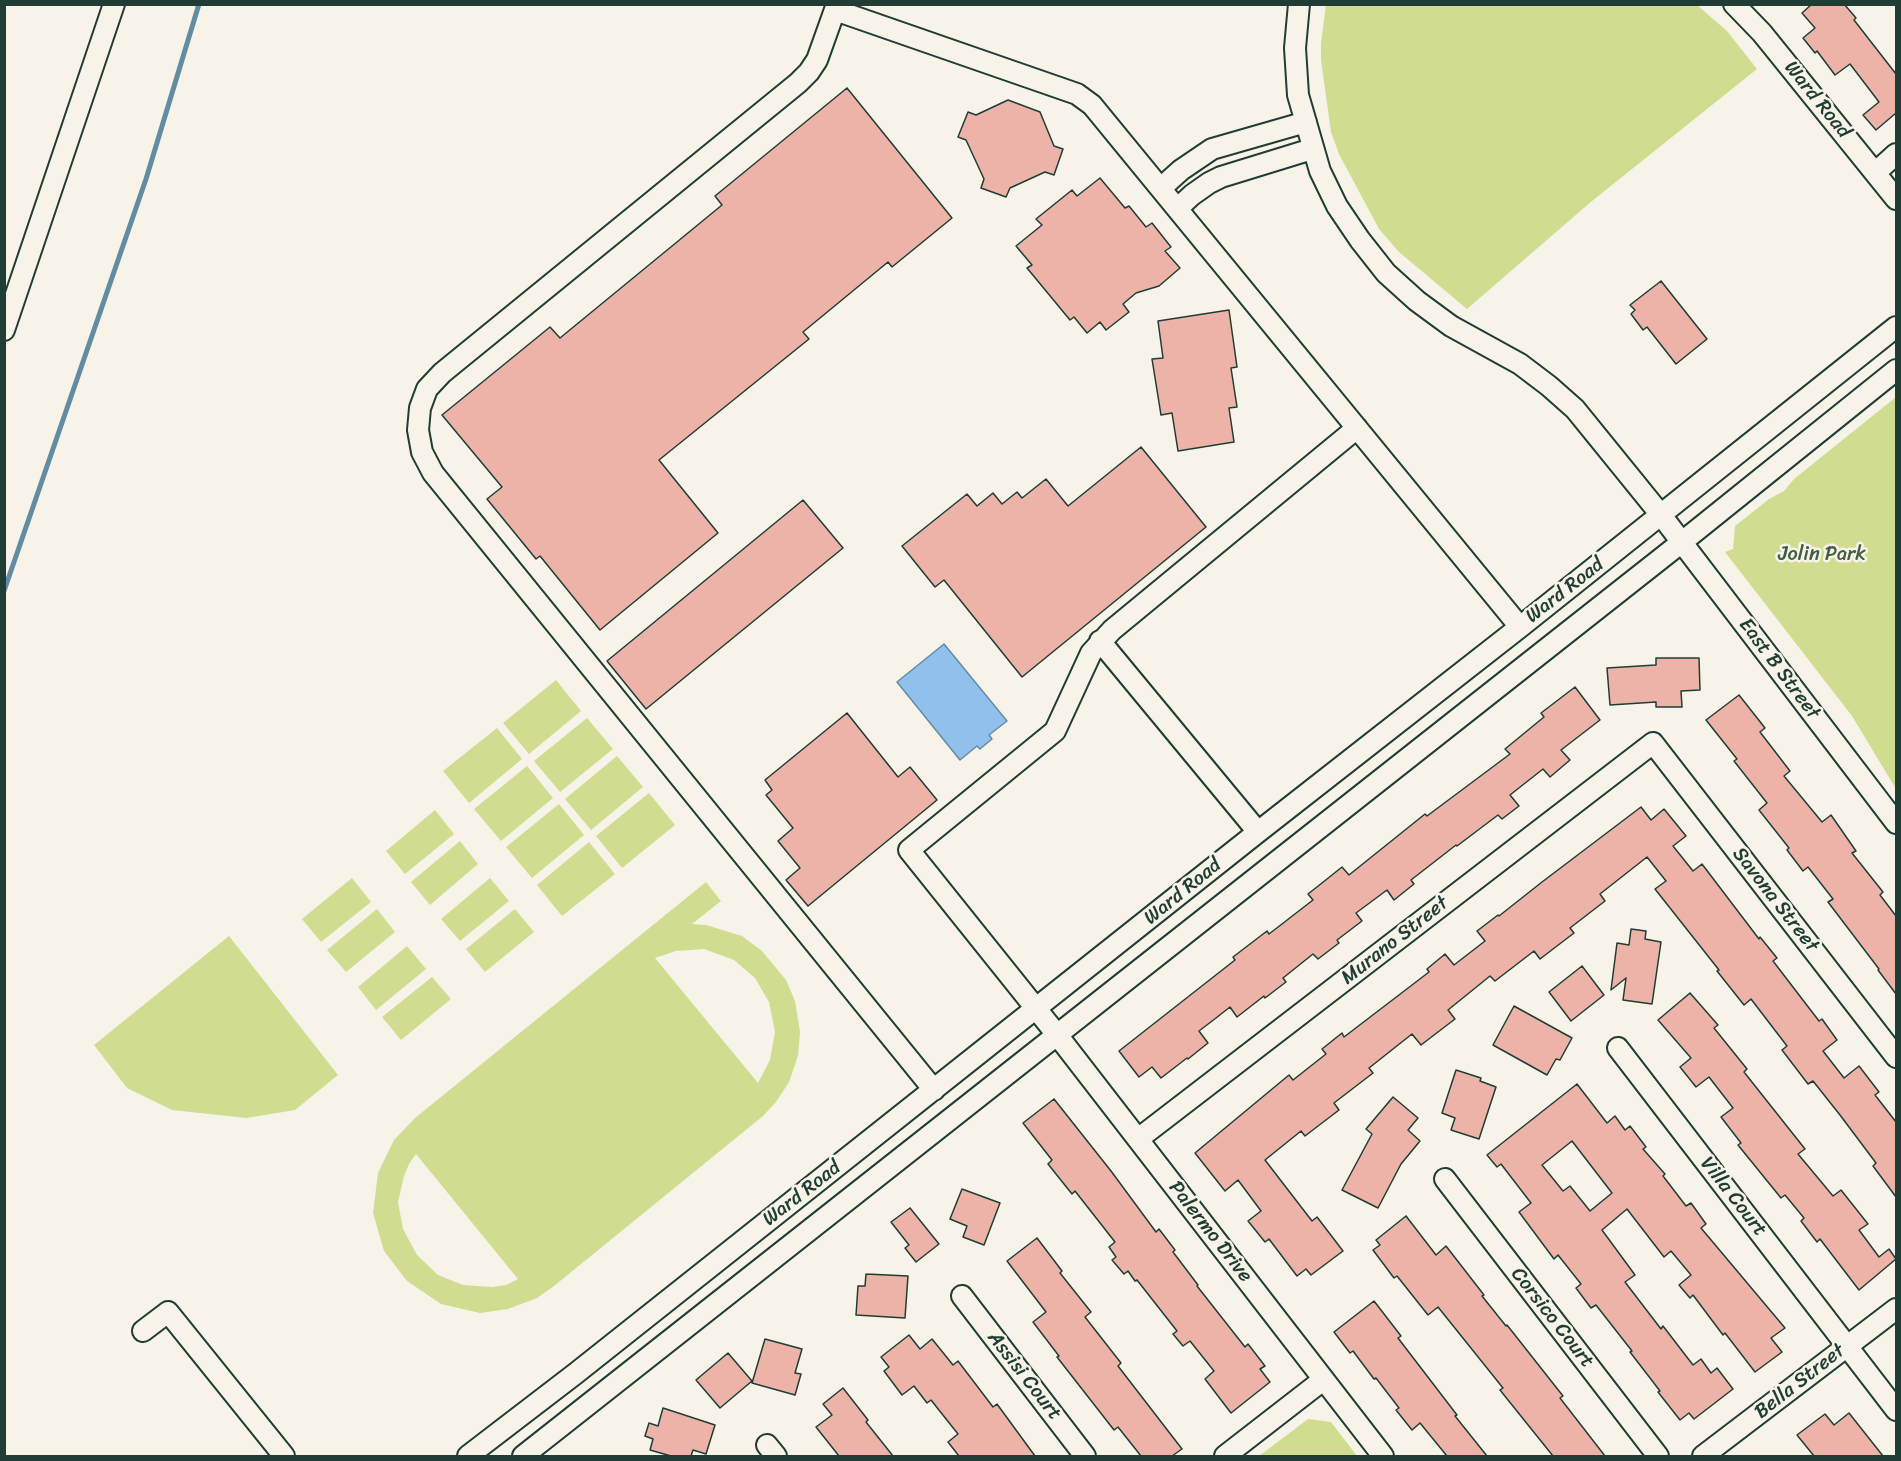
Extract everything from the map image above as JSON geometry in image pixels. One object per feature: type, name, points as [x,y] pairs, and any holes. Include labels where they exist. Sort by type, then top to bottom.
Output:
[{"type":"street","points":[[4,330],[114,4]]},
{"type":"street","name":"East B Street","points":[[1299,4],[1295,48],[1298,95],[1320,171],[1337,206],[1360,240],[1386,273],[1417,301],[1451,326],[1520,364],[1575,409],[1682,542],[1896,823]]},
{"type":"street","name":"Ward Road","points":[[1734,4],[1762,33],[1896,199]]},
{"type":"street","points":[[934,1090],[433,473],[422,452],[418,430],[420,408],[427,389],[442,373],[809,72],[817,60],[836,7],[1077,94],[1092,105],[1520,627]]},
{"type":"street","points":[[1161,188],[1180,170],[1212,149],[1305,122]]},
{"type":"street","points":[[1178,208],[1192,195],[1221,177],[1312,149]]},
{"type":"street","points":[[1875,173],[1896,154]]},
{"type":"street","name":"Ward Road","points":[[468,1456],[1036,1010],[1896,327]]},
{"type":"street","name":"Ward Road","points":[[523,1456],[1058,1036],[1896,370]]},
{"type":"street","points":[[1258,832],[1100,641],[1133,611],[1357,428]]},
{"type":"street","name":"Palermo Drive","points":[[1100,641],[1091,653],[1055,731],[909,850],[1058,1036],[1383,1456]]},
{"type":"street","name":"Savona Street","points":[[1653,743],[1896,1057]]},
{"type":"street","name":"Murano Street","points":[[1138,1139],[1653,743]]},
{"type":"street","name":"Villa Court","points":[[1618,1048],[1896,1410]]},
{"type":"street","name":"Corsico Court","points":[[1445,1179],[1659,1456]]},
{"type":"street","name":"Assisi Court","points":[[962,1296],[1085,1456]]},
{"type":"street","name":"Bella Street","points":[[1703,1456],[1896,1309]]},
{"type":"street","points":[[143,1330],[168,1312],[284,1456]]},
{"type":"street","points":[[1224,1456],[1323,1380]]},
{"type":"green space","points":[[1326,5],[1697,5],[1727,31],[1757,69],[1592,201],[1467,309],[1399,252],[1379,229],[1339,154],[1331,132],[1321,60]]},
{"type":"green space","name":"Jolin Park","points":[[1896,397],[1896,789],[1852,716],[1725,552],[1733,549],[1735,526],[1769,499],[1784,491],[1794,479]]},
{"type":"green space","points":[[556,680],[581,711],[529,754],[503,723]]},
{"type":"green space","points":[[587,718],[613,749],[560,792],[534,761]]},
{"type":"green space","points":[[497,728],[522,759],[469,803],[443,771]]},
{"type":"green space","points":[[617,756],[643,787],[591,830],[565,799]]},
{"type":"green space","points":[[527,766],[553,798],[501,841],[474,809]]},
{"type":"green space","points":[[649,793],[675,825],[622,868],[596,836]]},
{"type":"green space","points":[[559,804],[584,835],[532,878],[506,847]]},
{"type":"green space","points":[[435,810],[454,834],[405,874],[386,851]]},
{"type":"green space","points":[[460,841],[478,864],[430,905],[411,882]]},
{"type":"green space","points":[[589,842],[615,874],[562,916],[537,885]]},
{"type":"green space","points":[[352,878],[371,902],[321,942],[302,919]]},
{"type":"green space","points":[[490,878],[509,901],[460,941],[441,919]]},
{"type":"green space","points":[[706,882],[721,901],[692,924],[706,925],[742,936],[762,951],[786,980],[795,1001],[800,1032],[798,1056],[789,1082],[776,1102],[763,1116],[554,1286],[537,1298],[508,1309],[480,1313],[441,1304],[407,1281],[384,1251],[373,1213],[378,1173],[394,1140],[415,1118]],"holes":[[[704,949],[734,960],[755,978],[769,1002],[775,1032],[770,1060],[758,1083],[655,958],[676,951]],[[416,1154],[518,1279],[506,1285],[492,1287],[463,1285],[438,1275],[417,1255],[403,1229],[398,1202],[404,1176]]]},
{"type":"green space","points":[[377,909],[395,932],[346,972],[327,950]]},
{"type":"green space","points":[[515,909],[534,932],[485,972],[466,949]]},
{"type":"green space","points":[[229,936],[338,1075],[295,1110],[246,1118],[172,1110],[127,1088],[94,1045]]},
{"type":"green space","points":[[407,946],[426,969],[376,1010],[358,987]]},
{"type":"green space","points":[[432,977],[451,999],[401,1040],[382,1017]]},
{"type":"green space","points":[[1308,1419],[1331,1422],[1357,1456],[1259,1456]]},
{"type":"water","points":[[944,644],[1007,721],[989,735],[992,739],[980,749],[977,746],[960,760],[897,682]]},
{"type":"building","points":[[1812,4],[1844,4],[1896,74],[1896,113],[1876,130],[1863,115],[1879,102],[1850,64],[1835,75],[1817,51],[1815,53],[1803,38],[1815,28],[1802,13]]},
{"type":"building","points":[[847,88],[952,218],[892,267],[888,262],[803,332],[809,339],[659,460],[718,533],[600,630],[540,556],[536,559],[487,499],[502,487],[442,415],[550,327],[560,338],[722,205],[715,196]]},
{"type":"building","points":[[1008,100],[1040,112],[1054,146],[1063,149],[1054,175],[1045,172],[1010,188],[1006,197],[981,188],[984,179],[966,140],[958,137],[968,112],[976,115]]},
{"type":"building","points":[[1100,178],[1125,208],[1129,206],[1146,227],[1152,223],[1171,247],[1165,251],[1180,268],[1159,286],[1136,293],[1123,304],[1129,312],[1106,330],[1100,322],[1087,333],[1074,317],[1070,320],[1027,268],[1032,265],[1016,246],[1042,225],[1036,219],[1072,190],[1077,196]]},
{"type":"building","points":[[1661,281],[1707,339],[1676,364],[1647,327],[1643,330],[1631,314],[1635,310],[1630,305]]},
{"type":"building","points":[[1229,310],[1237,367],[1231,368],[1237,407],[1229,408],[1234,442],[1178,451],[1172,413],[1161,415],[1152,359],[1163,358],[1158,321]]},
{"type":"building","points":[[1141,447],[1206,527],[1022,677],[944,580],[935,587],[902,546],[967,494],[977,506],[993,493],[1002,504],[1017,492],[1022,498],[1046,479],[1068,506]]},
{"type":"building","points":[[803,500],[843,548],[646,709],[607,661]]},
{"type":"building","points":[[1656,658],[1699,658],[1700,690],[1681,691],[1682,707],[1656,707],[1656,702],[1610,705],[1607,668],[1656,665]]},
{"type":"building","points":[[1575,687],[1600,720],[1561,750],[1570,760],[1550,777],[1543,769],[1510,795],[1519,806],[1502,819],[1498,815],[1456,845],[1411,880],[1414,884],[1394,900],[1387,890],[1356,913],[1362,921],[1337,940],[1339,943],[1318,959],[1313,954],[1283,978],[1286,982],[1265,998],[1264,996],[1237,1017],[1230,1007],[1199,1031],[1208,1043],[1188,1059],[1161,1078],[1152,1067],[1139,1077],[1119,1051],[1235,960],[1233,957],[1267,931],[1269,934],[1313,900],[1308,894],[1342,867],[1349,875],[1425,814],[1427,816],[1510,754],[1505,749],[1544,717],[1541,713]]},
{"type":"building","points":[[1739,695],[1765,728],[1760,732],[1790,771],[1784,776],[1822,822],[1831,815],[1856,851],[1852,853],[1883,892],[1880,895],[1896,916],[1896,994],[1828,902],[1833,899],[1808,867],[1803,871],[1787,850],[1789,848],[1759,810],[1767,803],[1734,761],[1737,759],[1706,720]]},
{"type":"building","points":[[847,713],[898,777],[910,767],[937,800],[808,906],[786,880],[800,868],[778,841],[793,828],[766,795],[772,790],[765,780]]},
{"type":"building","points":[[1641,807],[1651,820],[1664,809],[1686,836],[1673,846],[1693,871],[1702,864],[1759,939],[1760,937],[1777,958],[1773,961],[1819,1021],[1822,1019],[1837,1040],[1823,1051],[1844,1078],[1859,1066],[1879,1092],[1875,1095],[1896,1122],[1896,1197],[1873,1166],[1876,1163],[1840,1115],[1813,1081],[1808,1084],[1782,1050],[1787,1046],[1751,999],[1744,1005],[1655,889],[1666,881],[1647,857],[1600,894],[1605,901],[1570,928],[1574,933],[1540,959],[1534,951],[1495,981],[1490,976],[1448,1010],[1455,1019],[1421,1045],[1412,1034],[1369,1068],[1373,1073],[1334,1103],[1339,1110],[1305,1136],[1301,1131],[1265,1160],[1312,1221],[1317,1217],[1343,1251],[1311,1275],[1306,1269],[1297,1276],[1269,1239],[1265,1242],[1248,1221],[1261,1211],[1238,1180],[1225,1191],[1195,1153],[1289,1075],[1293,1080],[1326,1054],[1322,1049],[1342,1033],[1344,1037],[1429,972],[1427,969],[1445,954],[1454,965],[1485,941],[1477,931]]},
{"type":"building","points":[[1631,929],[1646,931],[1645,939],[1661,942],[1652,1004],[1623,1000],[1626,978],[1611,990],[1617,943],[1629,945]]},
{"type":"building","points":[[1582,966],[1604,995],[1571,1021],[1549,992]]},
{"type":"building","points":[[1690,993],[1718,1025],[1714,1028],[1747,1069],[1744,1072],[1805,1149],[1798,1154],[1833,1196],[1841,1190],[1868,1224],[1859,1230],[1879,1257],[1889,1249],[1896,1259],[1859,1290],[1820,1239],[1817,1242],[1801,1221],[1804,1218],[1785,1195],[1781,1198],[1738,1145],[1741,1143],[1721,1117],[1733,1108],[1709,1077],[1696,1087],[1680,1067],[1691,1058],[1658,1020]]},
{"type":"building","points":[[1514,1006],[1572,1038],[1560,1060],[1556,1059],[1547,1075],[1493,1045]]},
{"type":"building","points":[[1456,1070],[1481,1078],[1480,1081],[1496,1087],[1479,1139],[1451,1130],[1455,1118],[1442,1113]]},
{"type":"building","points":[[1577,1084],[1607,1123],[1615,1116],[1625,1130],[1630,1126],[1646,1147],[1643,1149],[1665,1174],[1663,1176],[1686,1206],[1691,1203],[1706,1224],[1701,1228],[1785,1328],[1771,1338],[1782,1352],[1755,1372],[1693,1295],[1690,1298],[1679,1285],[1691,1275],[1671,1251],[1664,1257],[1627,1209],[1602,1230],[1635,1275],[1625,1282],[1661,1329],[1663,1326],[1693,1365],[1701,1359],[1711,1373],[1717,1368],[1733,1389],[1694,1419],[1689,1413],[1680,1420],[1630,1352],[1632,1351],[1596,1305],[1591,1308],[1576,1288],[1581,1284],[1558,1255],[1554,1259],[1519,1212],[1531,1203],[1501,1164],[1497,1167],[1487,1155]],"holes":[[[1572,1141],[1612,1193],[1590,1211],[1570,1186],[1563,1191],[1542,1165]]]},
{"type":"building","points":[[1393,1097],[1418,1118],[1408,1130],[1420,1141],[1401,1164],[1378,1208],[1342,1190],[1372,1134],[1366,1129]]},
{"type":"building","points":[[1054,1099],[1156,1232],[1159,1229],[1197,1286],[1245,1347],[1248,1344],[1265,1366],[1260,1369],[1270,1382],[1231,1413],[1205,1379],[1214,1371],[1190,1341],[1183,1346],[1173,1334],[1177,1331],[1137,1280],[1135,1281],[1128,1271],[1124,1274],[1112,1260],[1116,1257],[1109,1247],[1115,1242],[1075,1191],[1072,1194],[1048,1164],[1052,1160],[1023,1123]]},
{"type":"building","points":[[962,1189],[1000,1203],[984,1245],[963,1237],[967,1226],[950,1219]]},
{"type":"building","points":[[910,1208],[939,1244],[916,1262],[905,1248],[909,1245],[891,1222]]},
{"type":"building","points":[[1406,1216],[1436,1255],[1446,1246],[1484,1295],[1482,1296],[1563,1396],[1560,1398],[1605,1456],[1553,1456],[1500,1390],[1503,1388],[1438,1307],[1428,1315],[1397,1276],[1394,1278],[1373,1250],[1380,1245],[1376,1240]]},
{"type":"building","points":[[1037,1238],[1062,1271],[1060,1273],[1091,1312],[1085,1317],[1121,1363],[1118,1366],[1182,1449],[1172,1456],[1141,1456],[1118,1427],[1114,1430],[1057,1357],[1059,1356],[1033,1322],[1046,1312],[1007,1261]]},
{"type":"building","points":[[866,1274],[908,1276],[905,1318],[856,1315],[858,1286],[865,1286]]},
{"type":"building","points":[[1374,1301],[1401,1336],[1398,1338],[1487,1456],[1447,1456],[1420,1423],[1412,1430],[1396,1410],[1399,1408],[1376,1378],[1374,1379],[1353,1351],[1350,1353],[1334,1332]]},
{"type":"building","points":[[909,1335],[920,1349],[932,1339],[953,1365],[958,1361],[993,1407],[997,1404],[1035,1456],[959,1456],[948,1442],[958,1434],[931,1400],[927,1403],[914,1386],[902,1395],[884,1371],[889,1367],[881,1357]]},
{"type":"building","points":[[765,1339],[802,1349],[795,1373],[801,1374],[795,1395],[752,1383]]},
{"type":"building","points":[[728,1353],[752,1381],[720,1408],[696,1380]]},
{"type":"building","points":[[843,1388],[893,1456],[839,1456],[816,1427],[832,1415],[823,1404]]},
{"type":"building","points":[[663,1408],[715,1425],[706,1454],[693,1450],[691,1456],[671,1456],[650,1450],[653,1439],[645,1436],[649,1423],[658,1426]]},
{"type":"building","points":[[1849,1413],[1883,1456],[1814,1456],[1797,1435],[1825,1414],[1834,1425]]},
{"type":"waterway","points":[[4,591],[146,179],[199,4]]}]
